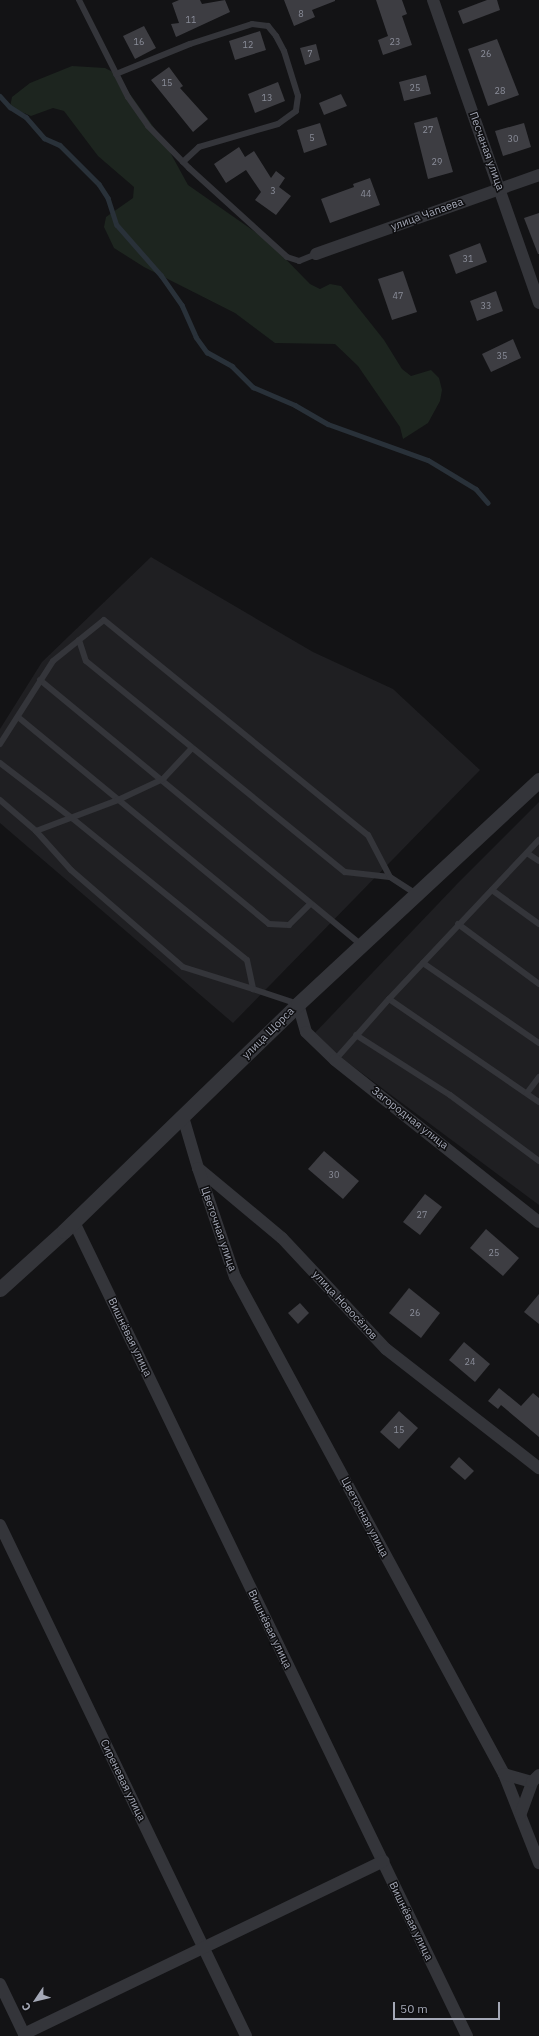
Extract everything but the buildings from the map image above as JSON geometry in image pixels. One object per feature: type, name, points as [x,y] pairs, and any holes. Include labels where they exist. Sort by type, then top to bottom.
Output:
[{"type":"street","name":"Песчаная улица","points":[[433,0],[500,188],[539,304]]},
{"type":"street","name":"улица Чапаева","points":[[316,254],[539,175]]},
{"type":"street","name":"улица Щорса","points":[[0,1289],[74,1222],[298,1004],[539,780]]},
{"type":"street","name":"Загородная улица","points":[[298,1004],[306,1032],[335,1060],[539,1222]]},
{"type":"street","points":[[183,1117],[198,1168]]},
{"type":"street","name":"улица Новосёлов","points":[[198,1168],[282,1238],[386,1349],[539,1468]]},
{"type":"street","name":"Цветочная улица","points":[[198,1168],[235,1276],[504,1774],[521,1813],[539,1863]]},
{"type":"street","name":"Вишнёвая улица","points":[[74,1222],[467,2036]]},
{"type":"street","name":"Сиреневая улица","points":[[0,1525],[246,2036]]},
{"type":"street","points":[[504,1774],[536,1779],[521,1813]]},
{"type":"street","points":[[0,1984],[24,2035],[383,1861]]},
{"type":"lane","points":[[79,0],[116,74],[148,126],[183,162],[287,257],[299,261],[316,254]]},
{"type":"lane","points":[[116,74],[190,44],[252,24],[268,26],[276,36],[284,51],[298,96],[296,111],[278,124],[199,146],[183,162]]},
{"type":"lane","points":[[0,744],[53,661],[104,620],[368,835],[390,877]]},
{"type":"lane","points":[[79,640],[86,661],[345,872],[390,877],[416,894]]},
{"type":"lane","points":[[40,680],[163,779],[310,904],[361,945]]},
{"type":"lane","points":[[18,717],[269,924],[289,925],[310,904]]},
{"type":"lane","points":[[36,831],[118,800],[163,779],[192,748]]},
{"type":"lane","points":[[0,763],[72,818],[247,960],[253,989]]},
{"type":"lane","points":[[0,800],[36,831],[71,870],[183,967],[298,1004]]},
{"type":"lane","points":[[335,1060],[388,998],[539,840]]},
{"type":"lane","points":[[527,852],[539,861]]},
{"type":"lane","points":[[492,890],[539,924]]},
{"type":"lane","points":[[458,924],[539,984]]},
{"type":"lane","points":[[423,963],[539,1043]]},
{"type":"lane","points":[[388,998],[539,1102]]},
{"type":"lane","points":[[356,1035],[450,1095],[539,1161]]},
{"type":"lane","points":[[527,1093],[539,1077]]},
{"type":"shaded area","points":[[72,66],[105,68],[115,73],[165,143],[188,185],[268,241],[310,284],[320,289],[330,284],[341,286],[384,340],[402,369],[411,376],[431,370],[439,378],[442,390],[440,401],[428,423],[403,439],[400,427],[358,366],[335,344],[275,343],[235,313],[144,267],[114,248],[104,227],[106,217],[133,198],[134,187],[98,156],[64,111],[53,108],[31,116],[10,107],[12,97],[30,83]]},
{"type":"shaded area","points":[[151,557],[313,652],[393,689],[480,770],[233,1023],[0,823],[0,729],[42,662]]},
{"type":"shaded area","points":[[539,802],[539,1205],[312,1036],[458,883]]},
{"type":"waterway","points":[[0,96],[10,107],[26,117],[44,138],[60,145],[99,184],[108,198],[117,225],[161,275],[182,305],[196,337],[207,352],[232,366],[253,387],[295,405],[328,424],[428,460],[476,489],[488,503]]}]
